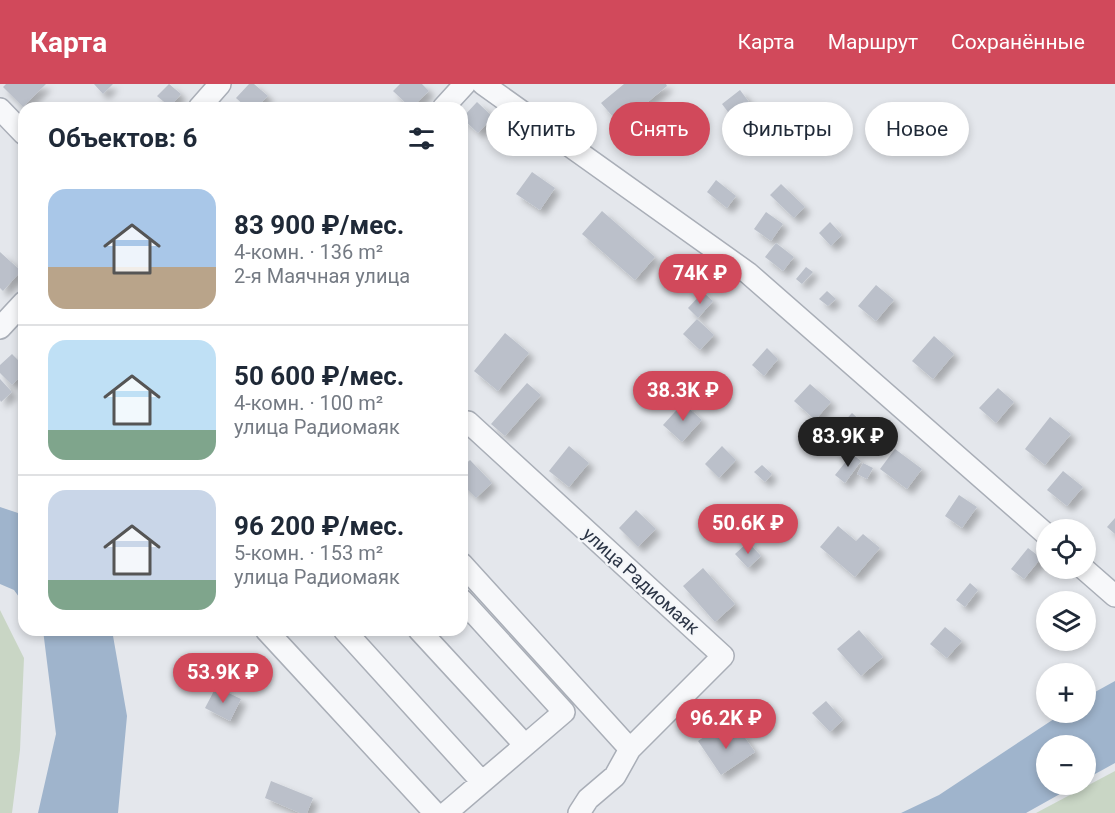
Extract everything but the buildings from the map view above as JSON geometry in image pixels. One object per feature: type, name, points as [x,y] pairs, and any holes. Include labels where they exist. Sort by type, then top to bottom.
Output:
[{"type":"street","points":[[204,102],[220,84]]},
{"type":"street","points":[[448,102],[465,84]]},
{"type":"street","points":[[483,84],[748,273],[1036,525]]},
{"type":"street","points":[[0,109],[18,128]]},
{"type":"street","points":[[0,328],[18,308]]},
{"type":"street","name":"улица Радиомаяк","points":[[468,422],[723,656],[630,749]]},
{"type":"street","points":[[468,571],[630,749],[615,776],[588,799],[579,813]]},
{"type":"street","points":[[1096,579],[1115,596]]},
{"type":"street","points":[[446,813],[564,712],[468,607]]},
{"type":"street","points":[[273,636],[435,813]]},
{"type":"street","points":[[349,636],[482,782]]},
{"type":"street","points":[[425,636],[525,745]]},
{"type":"green space","points":[[0,610],[24,658],[20,750],[12,813],[0,813]]},
{"type":"green space","points":[[1115,771],[1115,813],[1036,813],[1070,795],[1096,795],[1096,781]]},
{"type":"water","points":[[0,507],[18,513],[18,596],[14,590],[0,584]]},
{"type":"water","points":[[44,636],[113,636],[127,716],[118,813],[38,813],[56,734]]},
{"type":"water","points":[[1115,681],[1115,763],[1096,773],[1096,735],[1036,735],[1036,795],[1058,795],[1026,813],[901,813],[939,795],[1048,723],[1096,723],[1096,691]]}]
